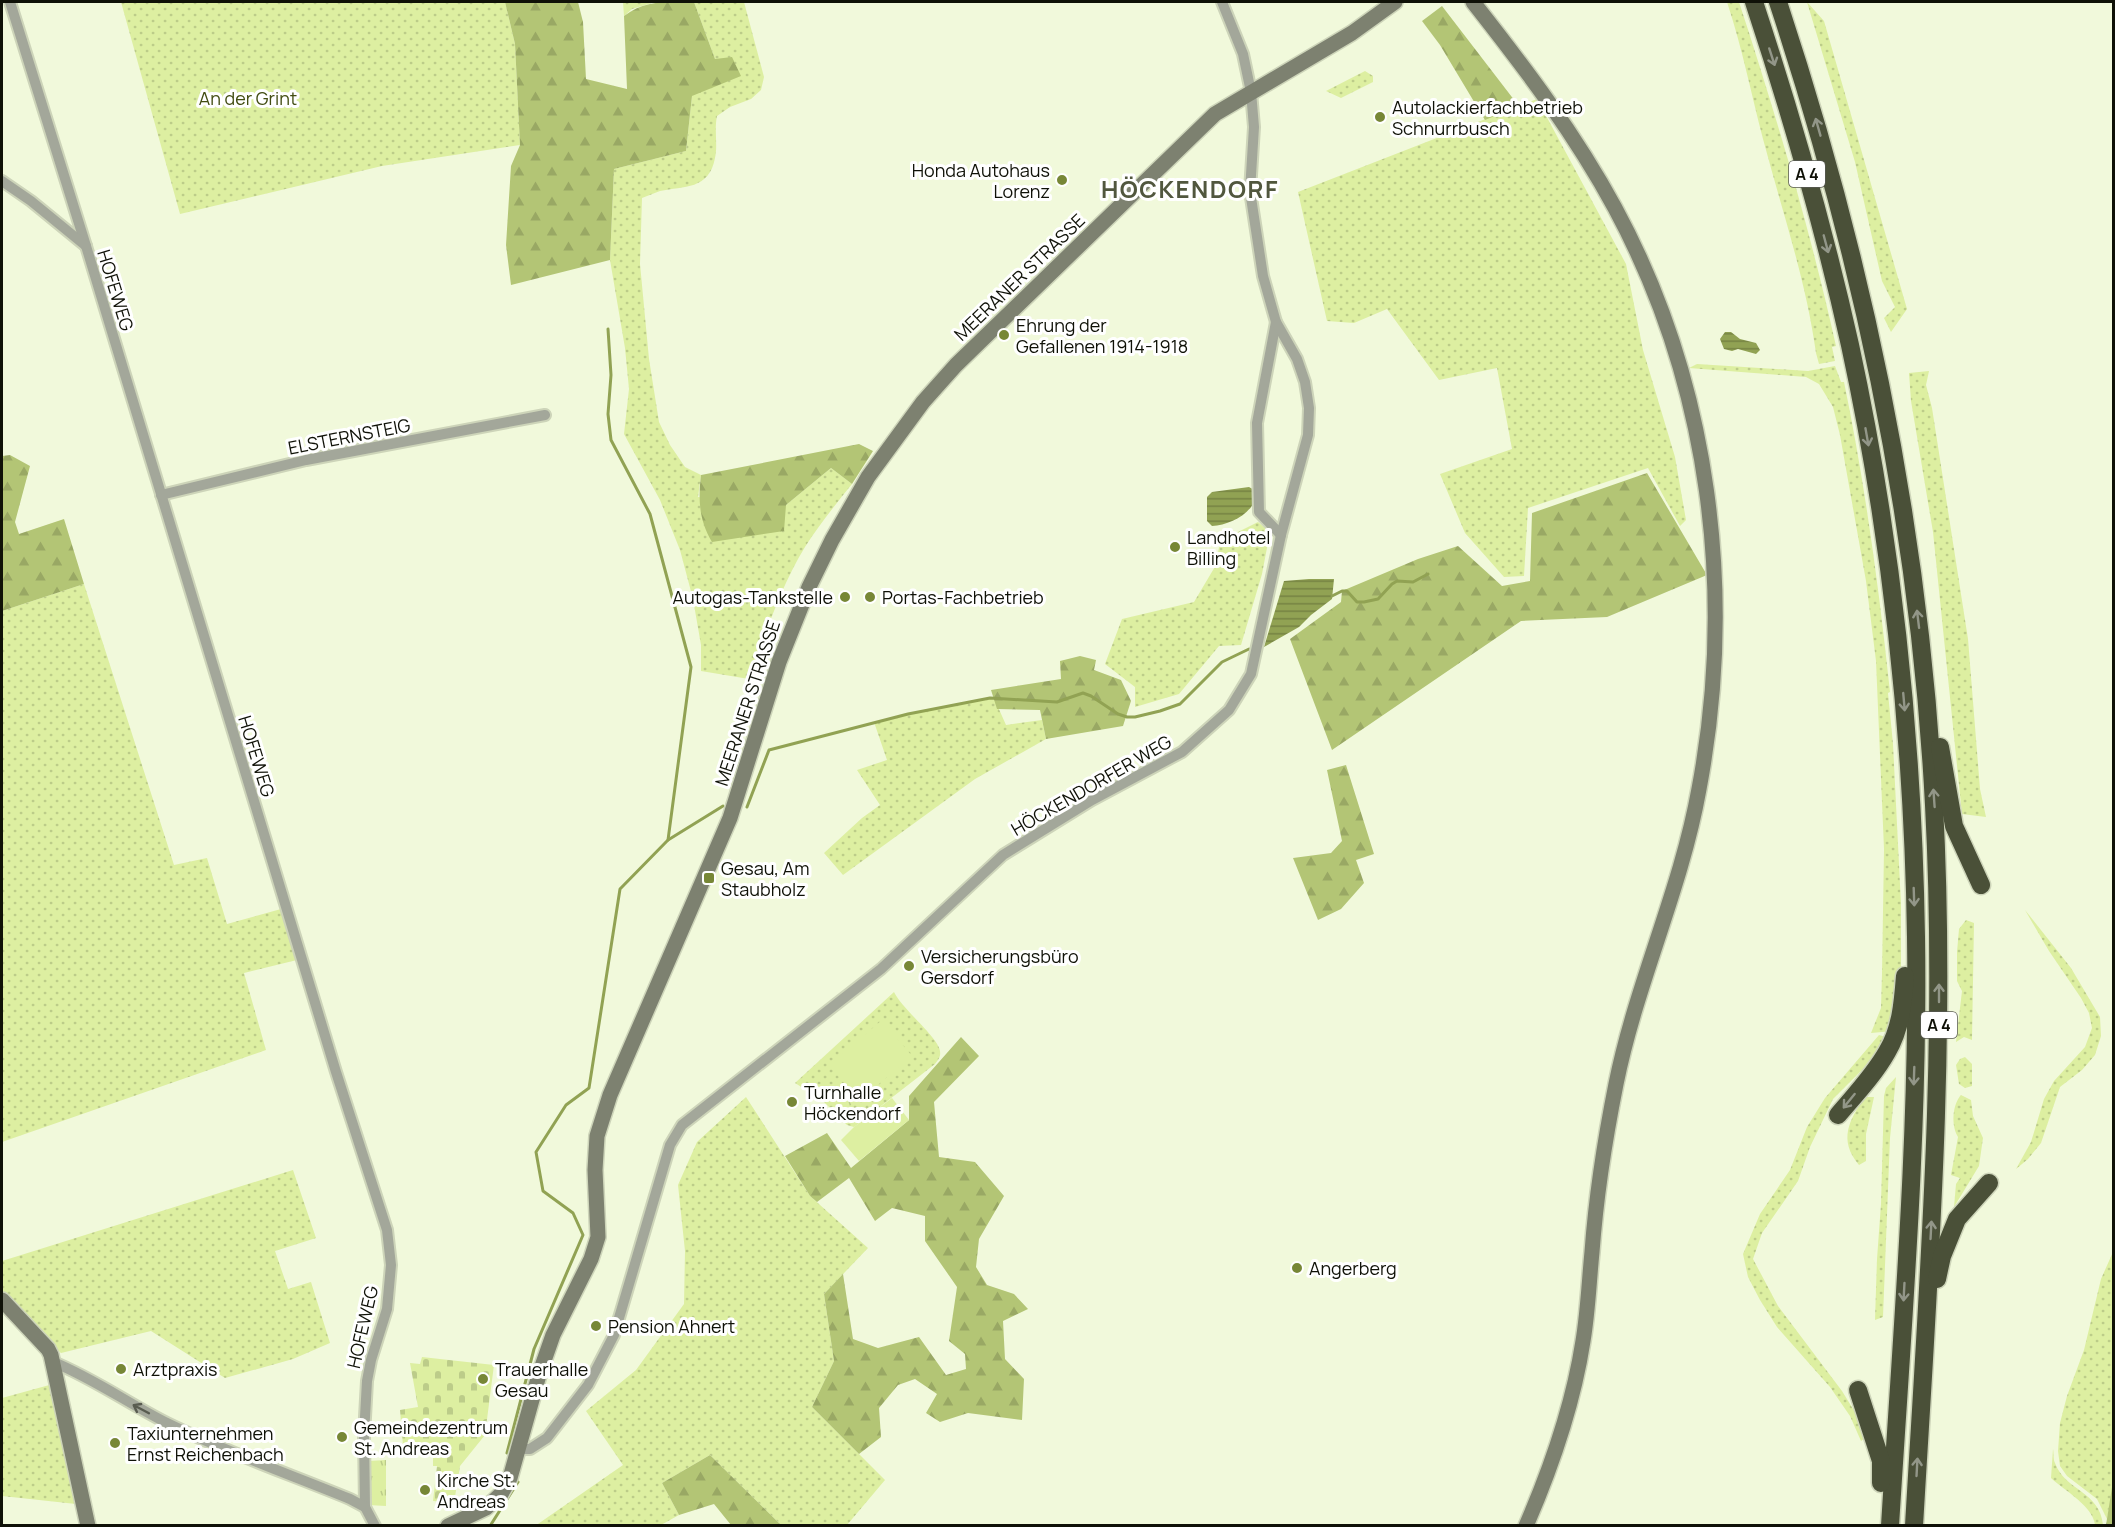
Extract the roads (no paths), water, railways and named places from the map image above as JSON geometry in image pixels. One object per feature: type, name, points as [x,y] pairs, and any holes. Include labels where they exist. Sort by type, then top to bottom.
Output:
[{"type":"highway","name":"A 4","points":[[1754,2],[1807,172],[1857,380],[1875,482],[1898,644],[1910,783],[1916,934],[1916,1040],[1890,1526]]},
{"type":"highway","name":"A 4","points":[[1778,2],[1830,168],[1878,369],[1897,470],[1911,565],[1928,719],[1935,818],[1939,1020],[1926,1330],[1914,1526]]},
{"type":"highway","points":[[1928,719],[1941,749],[1954,826],[1981,885]]},
{"type":"highway","points":[[1838,1114],[1887,1052],[1901,1016],[1905,974],[1916,934]]},
{"type":"highway","points":[[1926,1330],[1942,1256],[1957,1219],[1989,1184]]},
{"type":"highway","points":[[1858,1390],[1881,1461],[1880,1516],[1883,1526]]},
{"type":"street","name":"HOFEWEG","points":[[10,2],[336,1072],[387,1230],[391,1265],[387,1308],[367,1381],[364,1449],[365,1507],[375,1526]]},
{"type":"street","name":"HÖCKENDORFER WEG","points":[[519,1449],[530,1449],[547,1438],[588,1385],[614,1335],[670,1145],[682,1125],[881,969],[1003,855],[1092,800],[1182,752],[1229,710],[1251,674],[1281,535],[1308,435],[1309,408],[1305,382],[1297,359],[1275,322],[1263,276],[1250,191],[1254,127],[1251,92],[1243,54],[1222,2]]},
{"type":"street","name":"MEERANER STRASSE","points":[[448,1526],[486,1508],[501,1494],[510,1478],[539,1375],[553,1335],[591,1258],[598,1237],[595,1170],[597,1136],[610,1095],[730,818],[779,662],[809,587],[832,540],[868,477],[923,402],[956,365],[1215,114],[1352,33],[1395,2]]},
{"type":"street","points":[[1473,2],[1543,92],[1595,172],[1633,243],[1672,344],[1684,385],[1704,470],[1714,567],[1716,635],[1713,689],[1699,792],[1672,896],[1639,997],[1616,1082],[1592,1253],[1590,1292],[1572,1400],[1545,1480],[1526,1526]]},
{"type":"street","points":[[2,181],[31,201],[86,246]]},
{"type":"street","points":[[1275,322],[1257,423],[1259,512],[1281,535]]},
{"type":"street","name":"ELSTERNSTEIG","points":[[161,495],[306,460],[545,415]]},
{"type":"street","points":[[2,1300],[48,1349],[53,1362],[88,1526]]},
{"type":"street","points":[[53,1362],[72,1370],[167,1423],[365,1507]]},
{"type":"waterway","points":[[507,1453],[534,1349],[583,1235],[573,1213],[543,1191],[536,1152],[566,1105],[589,1088],[620,889],[668,840],[691,667],[650,514],[611,440],[608,414],[611,375],[608,329]]},
{"type":"waterway","points":[[1332,596],[1347,591],[1357,602],[1378,599],[1397,581],[1413,582],[1428,574]]},
{"type":"waterway","points":[[747,807],[769,750],[908,714],[990,698],[1057,702],[1083,693],[1118,714],[1135,717],[1180,704],[1222,662],[1249,649]]},
{"type":"waterway","points":[[668,840],[723,806]]},
{"type":"waterway","points":[[490,1526],[518,1482]]},
{"type":"place","name":"Autolackierfachbetrieb Schnurrbusch","points":[[1380,117]]},
{"type":"place","name":"Honda Autohaus Lorenz","points":[[1062,180]]},
{"type":"place","name":"Ehrung der Gefallenen 1914-1918","points":[[1004,335]]},
{"type":"place","name":"Landhotel Billing","points":[[1175,547]]},
{"type":"place","name":"Autogas-Tankstelle","points":[[845,597]]},
{"type":"place","name":"Portas-Fachbetrieb","points":[[870,597]]},
{"type":"place","name":"Gesau, Am Staubholz","points":[[709,878]]},
{"type":"place","name":"Versicherungsbüro Gersdorf","points":[[909,966]]},
{"type":"place","name":"Turnhalle Höckendorf","points":[[792,1102]]},
{"type":"place","name":"Angerberg","points":[[1297,1268]]},
{"type":"place","name":"Pension Ahnert","points":[[596,1326]]},
{"type":"place","name":"Arztpraxis","points":[[121,1369]]},
{"type":"place","name":"Trauerhalle Gesau","points":[[483,1379]]},
{"type":"place","name":"Gemeindezentrum St. Andreas","points":[[342,1437]]},
{"type":"place","name":"Taxiunternehmen Ernst Reichenbach","points":[[115,1443]]},
{"type":"place","name":"Kirche St. Andreas","points":[[425,1490]]},
{"type":"district","name":"HÖCKENDORF","points":[[1190,188]]},
{"type":"park label","name":"An der Grint","points":[[248,98]]}]
